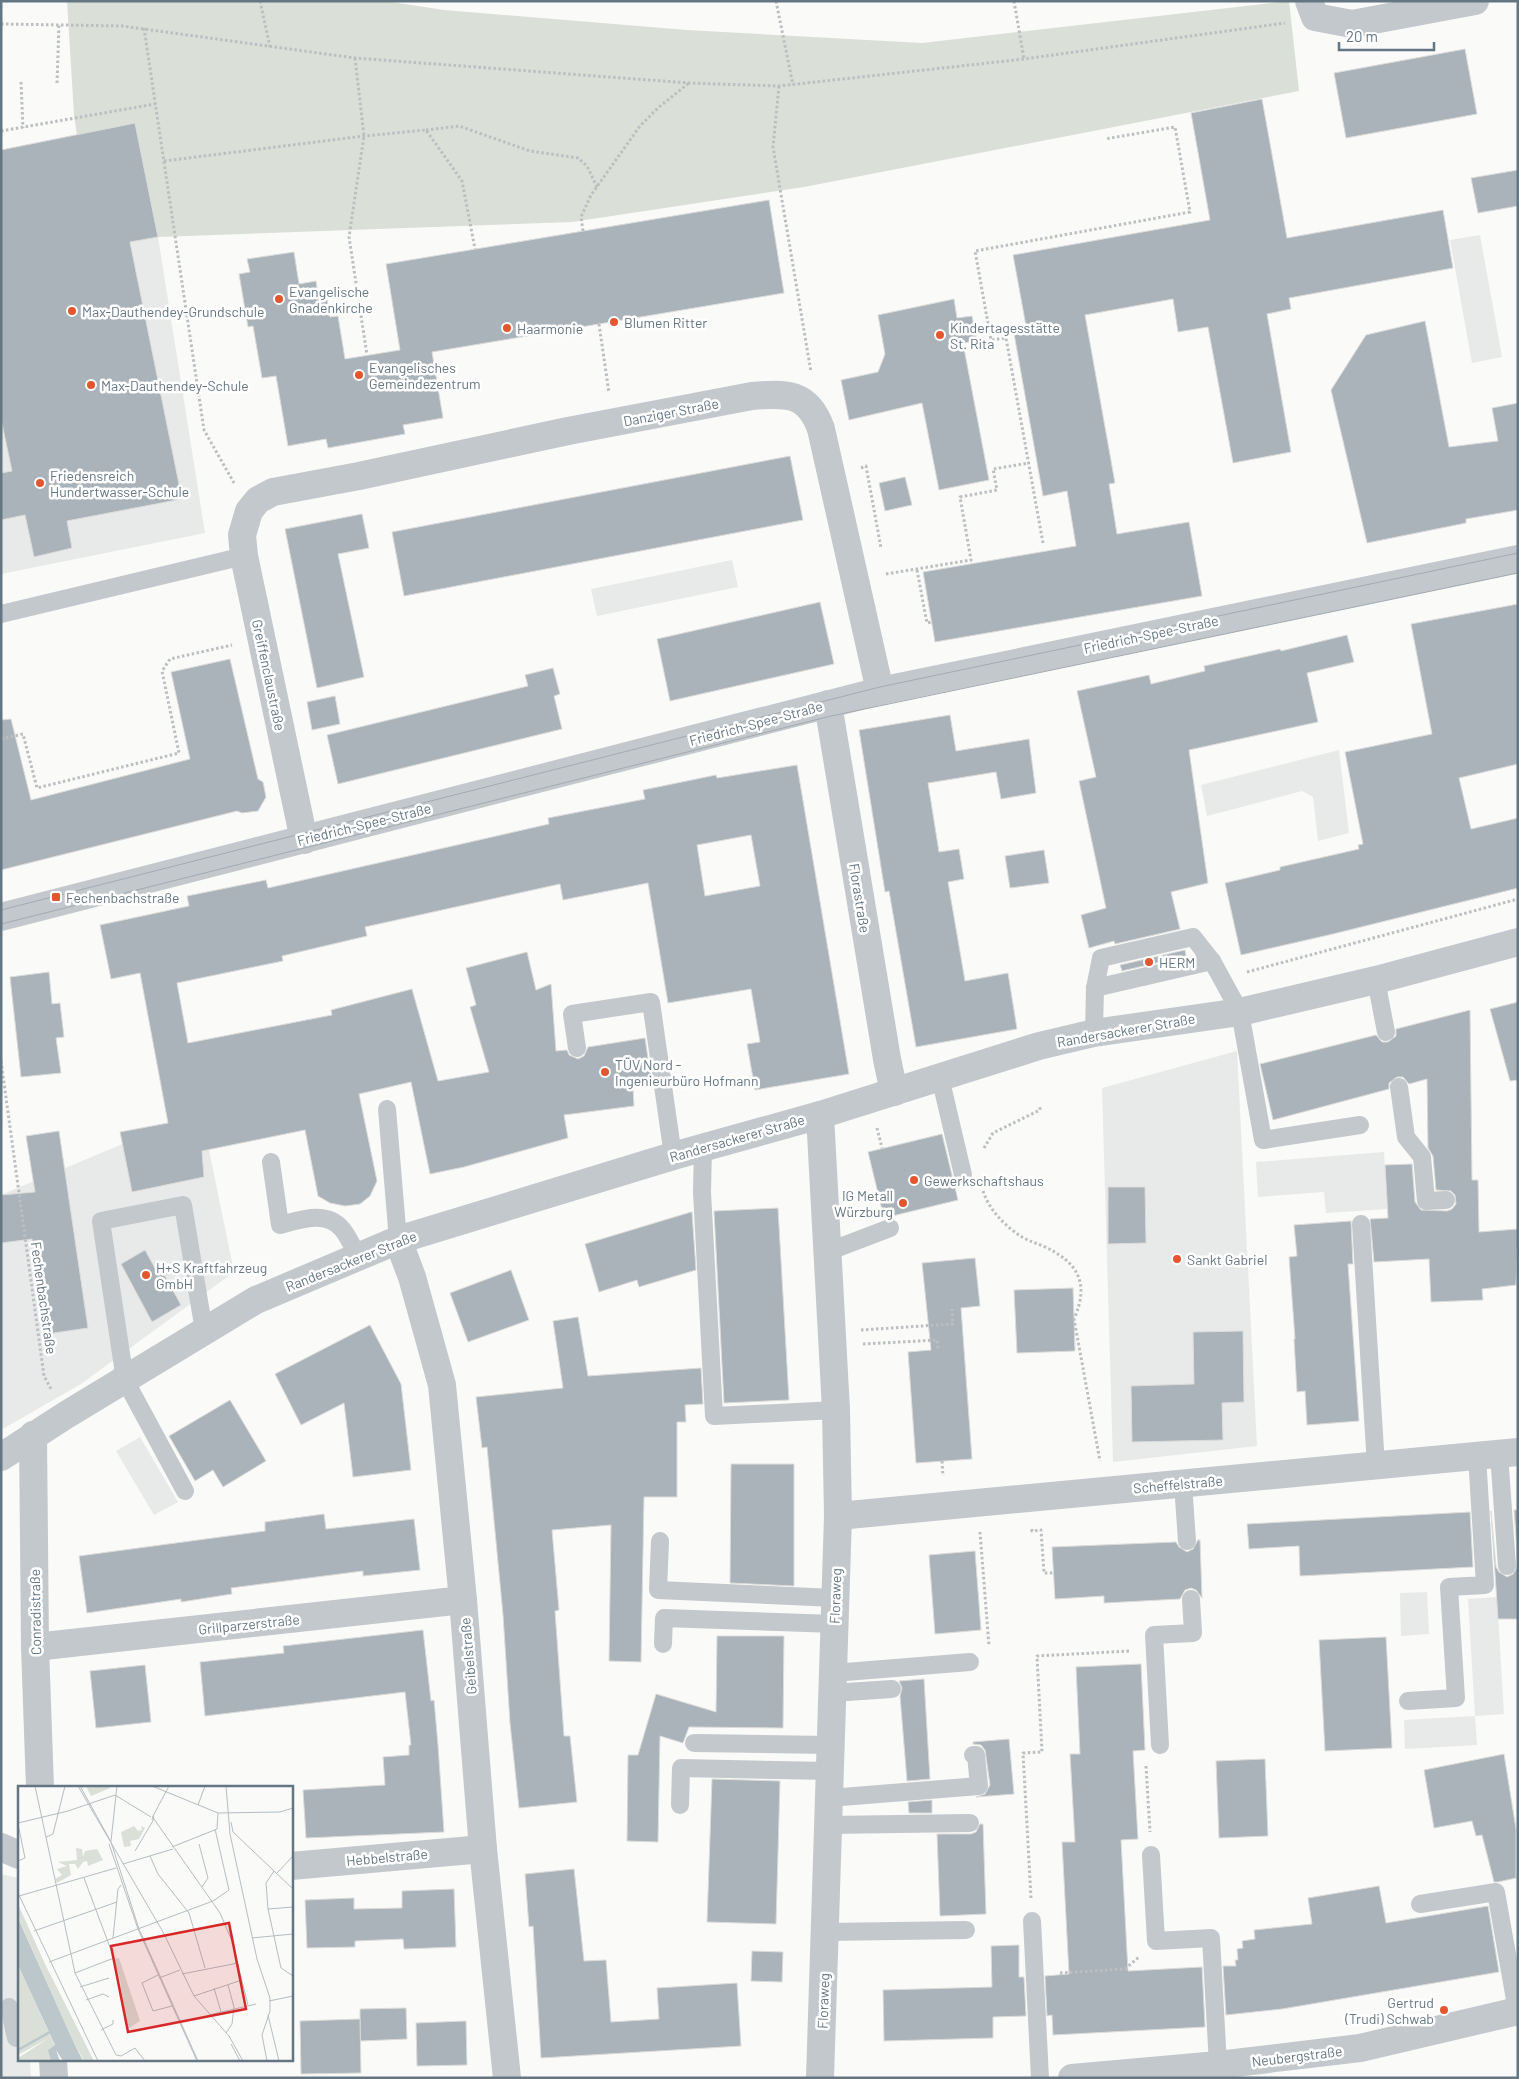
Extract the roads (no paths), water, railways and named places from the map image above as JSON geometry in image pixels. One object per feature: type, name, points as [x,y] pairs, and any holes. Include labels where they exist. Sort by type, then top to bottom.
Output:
[{"type":"street","points":[[1312,9],[1352,24],[1475,1]]},
{"type":"street","name":"Danziger Straße","points":[[249,511],[258,500],[273,492],[752,396],[790,395],[800,399],[809,406],[817,417],[821,429],[880,691]]},
{"type":"street","name":"Greiffenclaustraße","points":[[249,511],[242,535],[244,556],[304,840]]},
{"type":"street","name":"Friedrich-Spee-Straße","points":[[1,917],[880,691],[1518,559]]},
{"type":"street","name":"Florastraße","points":[[828,704],[894,1092]]},
{"type":"street","name":"Randersackerer Straße","points":[[1,1457],[66,1414],[256,1300],[398,1240],[703,1147],[820,1115],[1039,1046],[1094,1033],[1240,1012],[1376,980],[1518,942]]},
{"type":"street","name":"Floraweg","points":[[820,1115],[836,1410],[838,1516],[820,2078]]},
{"type":"street","name":"Geibelstraße","points":[[398,1240],[412,1277],[442,1385],[463,1600],[483,1849],[507,2078]]},
{"type":"street","name":"Conradistraße","points":[[33,1435],[35,1647],[40,1786]]},
{"type":"street","name":"Scheffelstraße","points":[[838,1516],[1498,1454]]},
{"type":"street","name":"Grillparzerstraße","points":[[35,1647],[463,1600]]},
{"type":"street","points":[[1,1847],[18,1855]]},
{"type":"street","name":"Hebbelstraße","points":[[292,1866],[483,1849]]},
{"type":"street","name":"Neubergstraße","points":[[1072,2078],[1218,2065],[1360,2048],[1518,2011]]},
{"type":"street","points":[[53,2062],[54,2078]]},
{"type":"lane","points":[[1,614],[244,556]]},
{"type":"lane","points":[[1094,1033],[1095,988],[1101,958],[1193,937],[1212,961],[1240,1012],[1263,1140],[1360,1124]]},
{"type":"lane","points":[[1095,988],[1212,961]]},
{"type":"lane","points":[[1376,980],[1386,1032]]},
{"type":"lane","points":[[577,1048],[572,1014],[651,1002],[673,1156]]},
{"type":"lane","points":[[940,1077],[963,1175]]},
{"type":"lane","points":[[1399,1087],[1406,1137],[1422,1157],[1426,1201],[1446,1200]]},
{"type":"lane","points":[[387,1109],[398,1240]]},
{"type":"lane","points":[[703,1147],[702,1192],[714,1416],[836,1410]]},
{"type":"lane","points":[[271,1162],[280,1225],[313,1217],[326,1219],[342,1228],[358,1257]]},
{"type":"lane","points":[[185,1492],[125,1380],[101,1221],[183,1205],[204,1331]]},
{"type":"lane","points":[[1361,1224],[1376,1466]]},
{"type":"lane","points":[[828,1252],[890,1228]]},
{"type":"lane","points":[[1498,1454],[1507,1566]]},
{"type":"lane","points":[[1408,1701],[1456,1698],[1449,1587],[1485,1584],[1498,1454]]},
{"type":"lane","points":[[1183,1484],[1187,1541]]},
{"type":"lane","points":[[660,1541],[658,1590],[835,1611]]},
{"type":"lane","points":[[1160,1746],[1154,1635],[1193,1633],[1191,1599]]},
{"type":"lane","points":[[663,1644],[664,1618],[835,1611]]},
{"type":"lane","points":[[833,1683],[952,1663],[970,1662]]},
{"type":"lane","points":[[833,1683],[892,1689]]},
{"type":"lane","points":[[694,1743],[830,1758]]},
{"type":"lane","points":[[829,1798],[979,1786],[976,1755],[973,1755]]},
{"type":"lane","points":[[680,1805],[681,1768],[830,1758]]},
{"type":"lane","points":[[828,1825],[970,1823]]},
{"type":"lane","points":[[1151,1855],[1156,1941],[1211,1938],[1218,2065]]},
{"type":"lane","points":[[1420,1904],[1496,1892],[1518,2011]]},
{"type":"lane","points":[[1032,1921],[1040,2078]]},
{"type":"lane","points":[[825,1932],[966,1930]]},
{"type":"lane","points":[[9,2007],[16,2038],[18,2037]]},
{"type":"tram line","points":[[1,910],[880,687],[1518,553]]},
{"type":"tram line","points":[[1,924],[831,716],[1518,573]]},
{"type":"place","name":"Evangelische Gnadenkirche","points":[[279,299]]},
{"type":"place","name":"Max-Dauthendey-Grundschule","points":[[72,311]]},
{"type":"place","name":"Blumen Ritter","points":[[614,322]]},
{"type":"place","name":"Haarmonie","points":[[507,328]]},
{"type":"place","name":"Kindertagesstätte St. Rita","points":[[940,335]]},
{"type":"place","name":"Evangelisches Gemeindezentrum","points":[[359,375]]},
{"type":"place","name":"Max-Dauthendey-Schule","points":[[91,385]]},
{"type":"place","name":"Friedensreich Hundertwasser-Schule","points":[[40,483]]},
{"type":"place","name":"Fechenbachstraße","points":[[56,897]]},
{"type":"place","name":"HERM","points":[[1149,962]]},
{"type":"place","name":"TÜV Nord - Ingenieurbüro Hofmann","points":[[605,1072]]},
{"type":"place","name":"Gewerkschaftshaus","points":[[914,1180]]},
{"type":"place","name":"IG Metall Würzburg","points":[[903,1203]]},
{"type":"place","name":"Sankt Gabriel","points":[[1177,1259]]},
{"type":"place","name":"H+S Kraftfahrzeug GmbH","points":[[146,1275]]},
{"type":"place","name":"Gertrud (Trudi) Schwab","points":[[1444,2010]]}]
